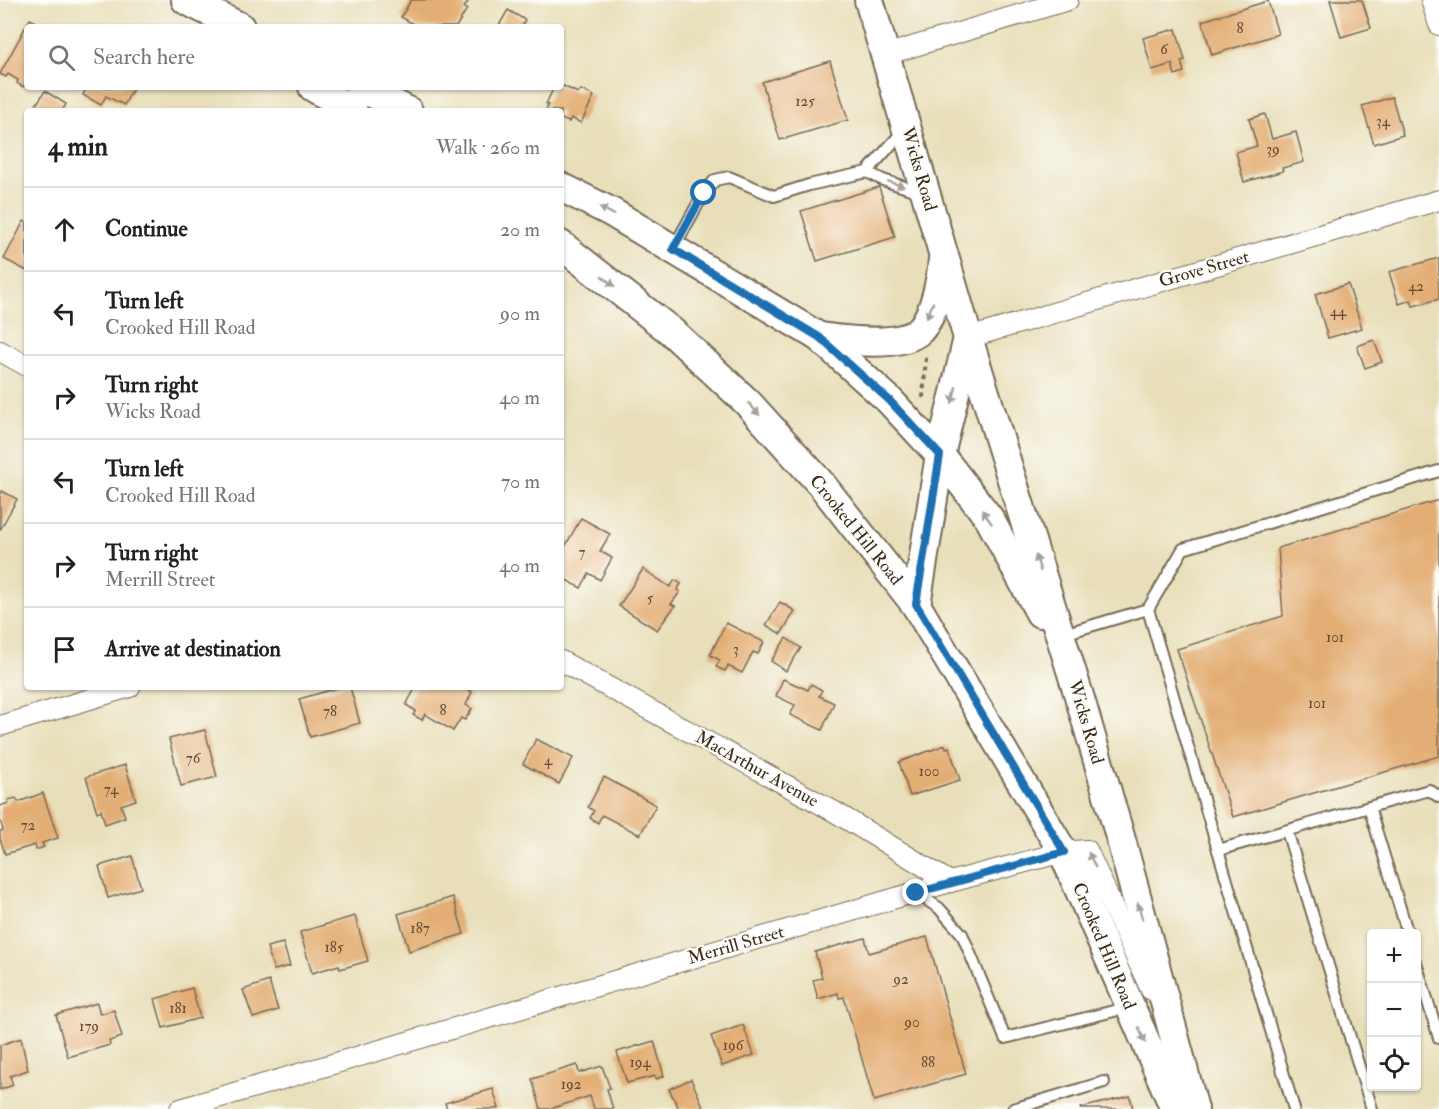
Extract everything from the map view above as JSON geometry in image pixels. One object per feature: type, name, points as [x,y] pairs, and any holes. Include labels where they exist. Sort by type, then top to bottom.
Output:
[{"type":"main road","points":[[168,0],[208,24]]},
{"type":"main road","points":[[186,0],[234,24]]},
{"type":"main road","name":"Wicks Road","points":[[869,0],[968,338],[1080,699],[1194,1109]]},
{"type":"main road","points":[[318,90],[348,108]]},
{"type":"main road","points":[[366,90],[402,108]]},
{"type":"main road","points":[[564,188],[611,212],[819,337],[889,400],[940,455],[989,518],[1038,608],[1080,699]]},
{"type":"main road","name":"Crooked Hill Road","points":[[564,247],[672,332],[748,403],[822,485],[916,604],[1064,852],[1174,1109]]},
{"type":"main road","points":[[819,337],[868,342],[900,339],[919,331],[928,316],[940,284],[944,254]]},
{"type":"main road","name":"Wicks Road","points":[[916,604],[940,455],[968,338]]},
{"type":"street","points":[[885,55],[1068,0]]},
{"type":"street","points":[[1431,0],[1439,25]]},
{"type":"street","name":"Grove Street","points":[[968,338],[1439,200]]},
{"type":"street","points":[[0,351],[24,364]]},
{"type":"street","name":"MacArthur Avenue","points":[[564,663],[835,812],[950,882]]},
{"type":"street","points":[[0,726],[120,690]]},
{"type":"street","name":"Merrill Street","points":[[180,1109],[950,882],[1064,852],[1087,850],[1177,1047]]},
{"type":"lane","points":[[673,249],[704,193],[715,180],[729,177],[774,196],[809,185],[867,172],[906,128]]},
{"type":"lane","points":[[867,172],[926,194]]},
{"type":"lane","points":[[1060,635],[1148,609],[1183,549],[1439,471]]},
{"type":"lane","points":[[1148,609],[1294,1109]]},
{"type":"lane","points":[[1218,850],[1429,790],[1439,797]]},
{"type":"lane","points":[[1369,807],[1406,929]]},
{"type":"lane","points":[[1287,831],[1372,1109]]},
{"type":"lane","points":[[916,893],[939,908],[962,934],[1005,1038],[1131,1007]]},
{"type":"lane","points":[[1421,979],[1439,1038]]},
{"type":"lane","points":[[1013,1109],[1104,1082]]},
{"type":"path","points":[[922,406],[927,353]]},
{"type":"building","points":[[411,0],[469,0],[464,8],[467,9],[458,24],[413,24],[401,17]]},
{"type":"building","points":[[1330,0],[1362,0],[1371,28],[1341,37]]},
{"type":"building","points":[[1268,1],[1278,34],[1212,55],[1202,21]]},
{"type":"building","points":[[508,10],[525,20],[523,24],[500,24]]},
{"type":"building","points":[[30,19],[39,24],[27,24]]},
{"type":"building","points":[[1176,29],[1185,60],[1181,61],[1184,72],[1175,75],[1172,64],[1152,70],[1143,38]]},
{"type":"building","points":[[24,30],[24,86],[17,83],[18,80],[8,74],[6,77],[0,74]]},
{"type":"building","points":[[830,61],[848,120],[780,140],[762,82]]},
{"type":"building","points":[[564,86],[578,93],[581,90],[594,96],[581,123],[571,118],[569,122],[564,120],[564,108],[547,108],[546,104],[553,90],[564,90]]},
{"type":"building","points":[[86,90],[132,90],[124,105],[106,96],[101,105],[83,95]]},
{"type":"building","points":[[45,91],[66,104],[64,108],[34,108]]},
{"type":"building","points":[[1392,97],[1403,135],[1374,144],[1362,106]]},
{"type":"building","points":[[1265,114],[1272,139],[1296,132],[1304,162],[1282,168],[1283,171],[1244,182],[1236,152],[1257,146],[1249,119]]},
{"type":"building","points":[[879,187],[895,237],[817,261],[801,211]]},
{"type":"building","points":[[24,221],[24,269],[4,259]]},
{"type":"building","points":[[1439,258],[1439,299],[1413,306],[1411,300],[1399,304],[1389,272]]},
{"type":"building","points":[[1348,284],[1362,328],[1328,338],[1315,294]]},
{"type":"building","points":[[1374,340],[1382,362],[1365,368],[1357,346]]},
{"type":"building","points":[[2,491],[17,499],[0,530],[0,496]]},
{"type":"building","points":[[1439,500],[1439,756],[1233,817],[1177,649],[1283,616],[1278,548]]},
{"type":"building","points":[[581,518],[610,534],[600,551],[612,558],[600,580],[589,573],[581,588],[564,579],[564,549]]},
{"type":"building","points":[[643,569],[670,587],[675,580],[681,584],[677,590],[680,592],[671,604],[675,606],[657,630],[619,606]]},
{"type":"building","points":[[780,602],[795,611],[781,634],[766,625]]},
{"type":"building","points":[[726,623],[764,642],[758,654],[753,652],[742,673],[728,666],[725,671],[716,667],[720,660],[710,655]]},
{"type":"building","points":[[786,638],[801,648],[786,671],[771,661]]},
{"type":"building","points":[[783,679],[808,690],[811,684],[822,690],[819,696],[834,703],[822,730],[790,715],[795,705],[776,696]]},
{"type":"building","points":[[330,690],[351,690],[360,723],[310,737],[299,699]]},
{"type":"building","points":[[414,690],[469,690],[472,692],[466,705],[472,709],[465,720],[461,718],[453,731],[425,714],[422,720],[413,715],[416,711],[406,705]]},
{"type":"building","points":[[205,730],[217,777],[181,786],[169,739]]},
{"type":"building","points":[[536,739],[573,758],[559,784],[523,764]]},
{"type":"building","points":[[945,745],[946,748],[949,747],[960,780],[910,796],[899,762]]},
{"type":"building","points":[[125,765],[136,800],[121,805],[125,817],[105,824],[101,810],[97,812],[86,777]]},
{"type":"building","points":[[604,777],[656,805],[640,835],[602,815],[598,823],[590,818],[594,811],[588,807]]},
{"type":"building","points":[[43,793],[58,838],[42,843],[44,847],[36,850],[35,845],[5,854],[0,838],[0,831],[3,830],[0,806],[9,803],[8,800],[16,798],[18,802]]},
{"type":"building","points":[[132,856],[141,888],[108,898],[99,866]]},
{"type":"building","points":[[453,897],[464,934],[409,951],[398,914]]},
{"type":"building","points":[[355,916],[368,961],[340,969],[339,965],[312,973],[300,932]]},
{"type":"building","points":[[927,937],[966,1074],[874,1101],[844,997],[839,998],[838,993],[818,999],[813,980],[822,978],[815,952],[865,938],[869,953]]},
{"type":"building","points":[[283,943],[290,966],[274,970],[267,947]]},
{"type":"building","points":[[269,981],[278,1010],[253,1018],[243,990]]},
{"type":"building","points":[[192,988],[200,1018],[163,1028],[155,999]]},
{"type":"building","points":[[97,1003],[100,1014],[114,1010],[122,1037],[109,1041],[110,1045],[68,1057],[56,1015]]},
{"type":"building","points":[[743,1025],[754,1055],[722,1066],[711,1036]]},
{"type":"building","points":[[21,1038],[28,1070],[10,1076],[13,1085],[0,1090],[0,1045]]},
{"type":"building","points":[[654,1041],[664,1076],[627,1083],[617,1052]]},
{"type":"building","points":[[577,1065],[579,1073],[602,1066],[610,1088],[607,1089],[613,1109],[594,1109],[590,1096],[550,1109],[541,1109],[532,1079]]},
{"type":"building","points":[[691,1079],[703,1106],[696,1109],[679,1109],[669,1089]]},
{"type":"building","points":[[493,1089],[499,1109],[447,1109],[445,1103]]},
{"type":"building","points":[[1130,1096],[1133,1109],[1081,1109],[1081,1108]]},
{"type":"route","points":[[704,193],[673,249],[819,337],[889,400],[940,455],[916,604],[1064,852],[916,893]]}]
